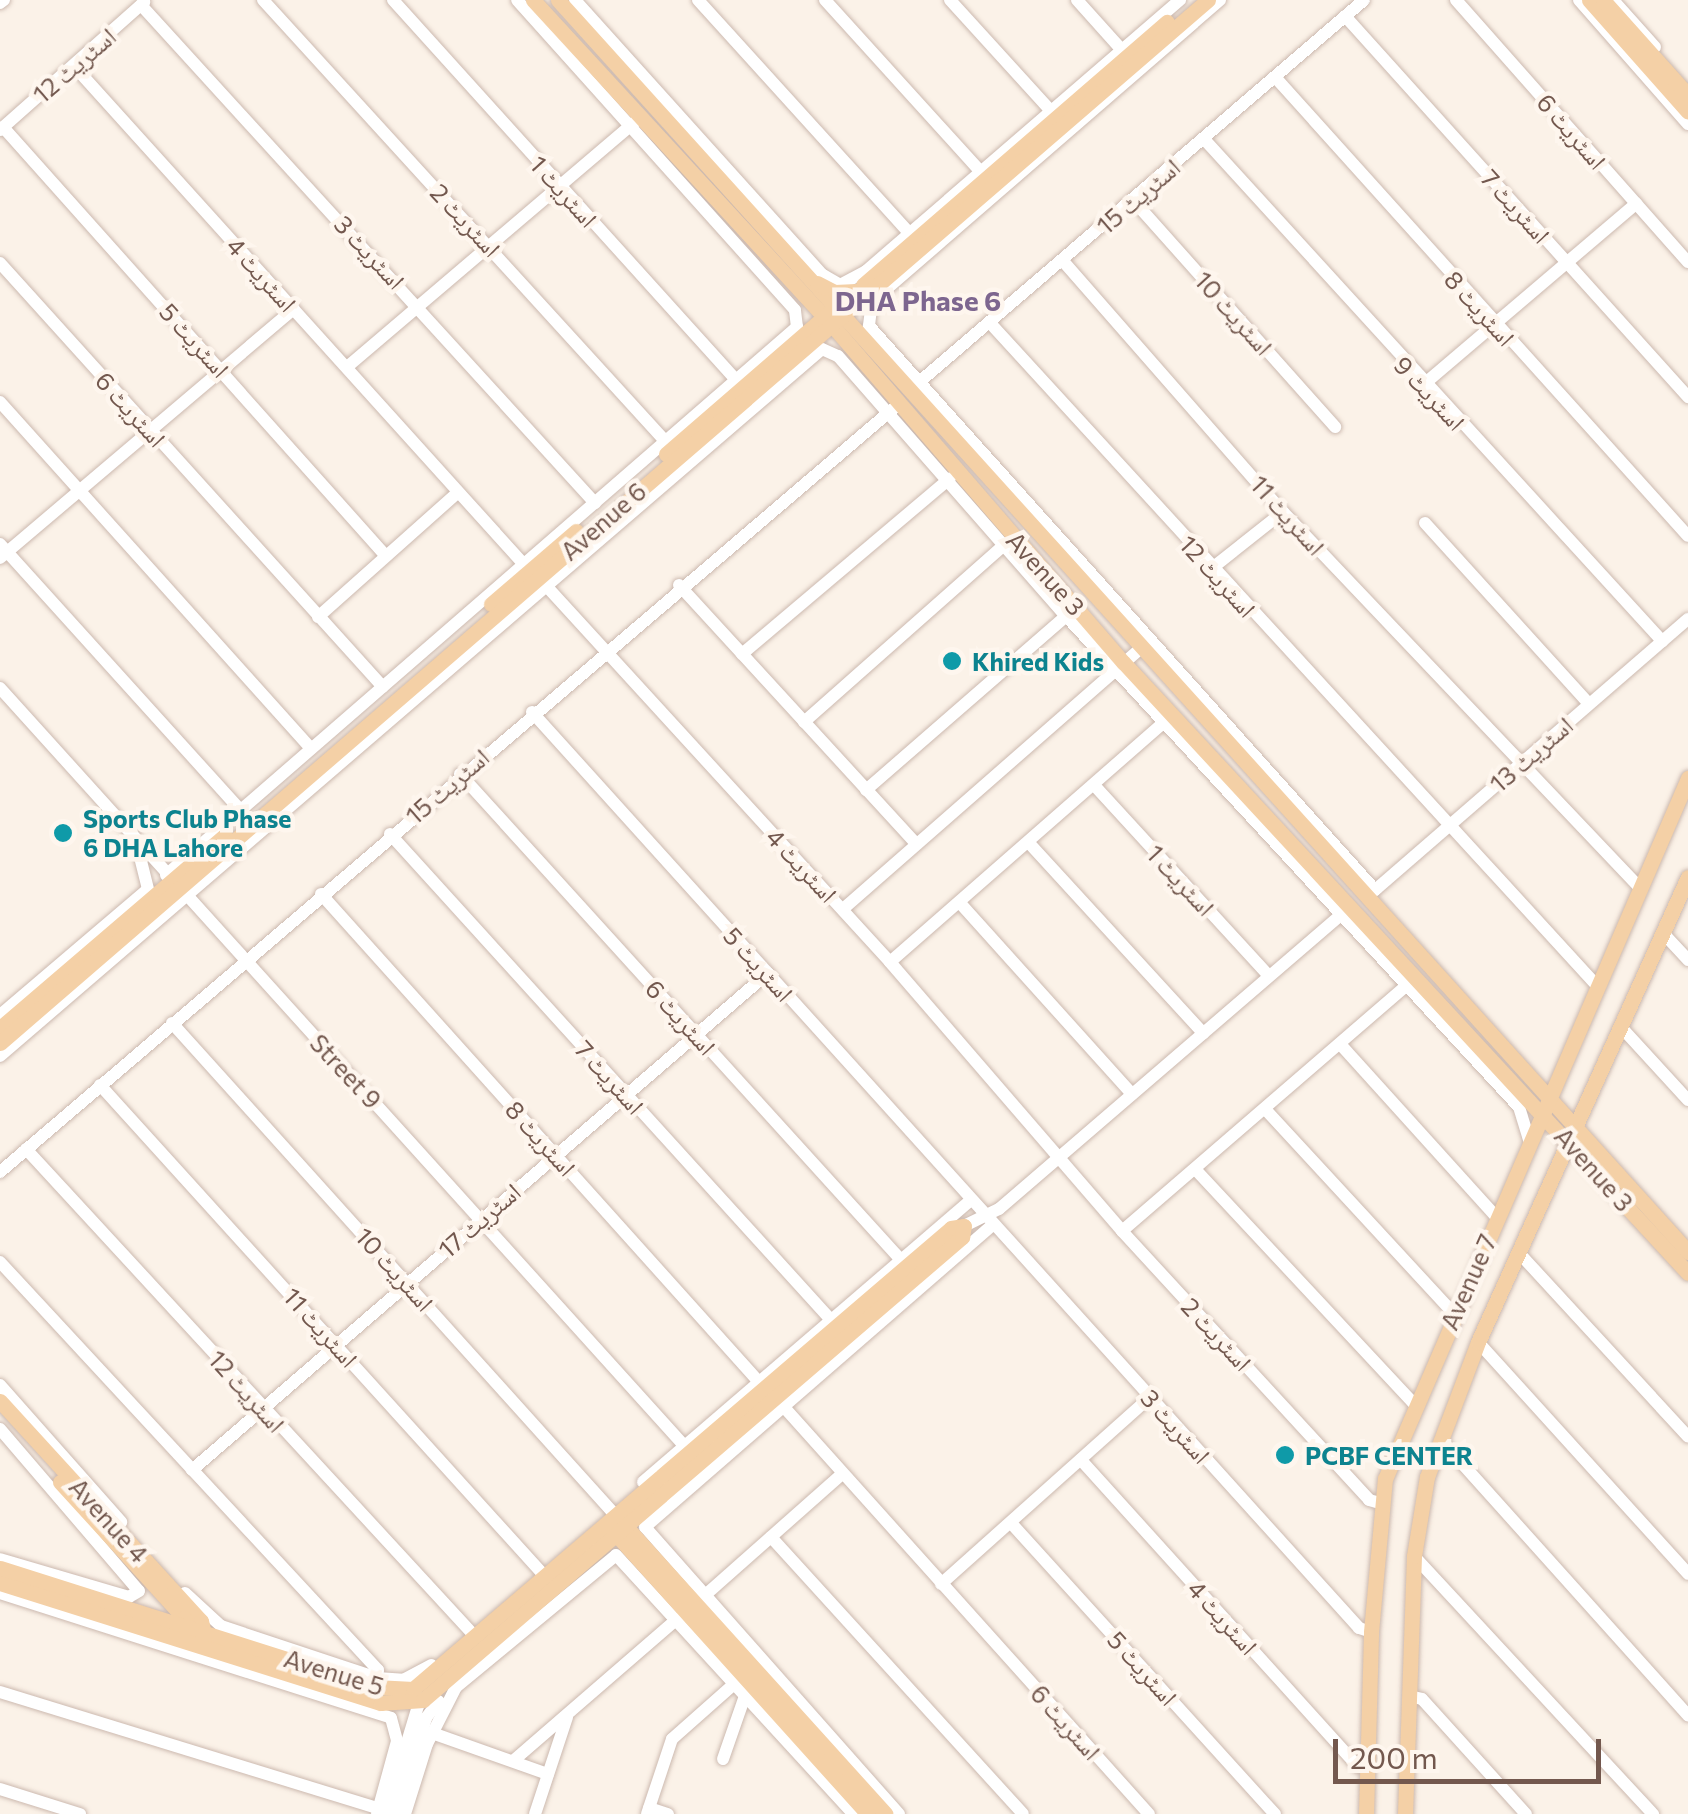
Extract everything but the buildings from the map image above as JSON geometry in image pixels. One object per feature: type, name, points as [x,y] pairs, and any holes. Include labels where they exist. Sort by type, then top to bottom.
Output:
[{"type":"main road","name":"Avenue 3","points":[[533,0],[636,121],[801,271]]},
{"type":"main road","name":"Avenue 3","points":[[558,0],[801,271],[832,317],[863,352],[894,408],[1119,666],[1508,1085],[1547,1105]]},
{"type":"main road","name":"Avenue 6","points":[[0,1043],[175,885],[799,347],[1192,0]]},
{"type":"main road","name":"Avenue 6","points":[[875,280],[1208,0]]},
{"type":"main road","points":[[1589,0],[1688,112]]},
{"type":"main road","points":[[1602,0],[1688,95]]},
{"type":"main road","points":[[801,271],[835,292],[859,294],[863,352],[829,342],[799,347],[805,313],[801,271]]},
{"type":"main road","name":"Avenue 3","points":[[863,352],[915,386],[1140,649],[1547,1105],[1688,1273]]},
{"type":"main road","name":"Avenue 7","points":[[1366,1814],[1371,1632],[1380,1503],[1414,1404],[1688,778]]},
{"type":"main road","name":"Avenue 7","points":[[1405,1814],[1414,1556],[1422,1499],[1478,1342],[1688,877]]},
{"type":"main road","name":"Avenue 6","points":[[0,1028],[175,885]]},
{"type":"main road","name":"Avenue 3","points":[[1573,1135],[1688,1252]]},
{"type":"main road","points":[[420,1693],[448,1681],[616,1523],[687,1450],[952,1228],[964,1226],[962,1237],[794,1390],[647,1515],[616,1523]]},
{"type":"main road","name":"Avenue 4","points":[[0,1401],[203,1638]]},
{"type":"main road","name":"Avenue 4","points":[[0,1415],[186,1633]]},
{"type":"main road","points":[[616,1523],[647,1543],[886,1814]]},
{"type":"main road","points":[[616,1523],[868,1814]]},
{"type":"main road","name":"Avenue 5","points":[[0,1583],[203,1638],[297,1668],[388,1704],[420,1693],[616,1523]]},
{"type":"main road","name":"Avenue 5","points":[[0,1568],[186,1633]]},
{"type":"main road","name":"Avenue 5","points":[[297,1668],[420,1693]]},
{"type":"street","name":"اسٹریٹ 2","points":[[264,0],[666,442]]},
{"type":"street","name":"اسٹریٹ 1","points":[[393,0],[736,381]]},
{"type":"street","points":[[517,0],[636,121],[796,310],[799,347]]},
{"type":"street","points":[[576,0],[801,271],[834,284],[875,280],[1220,0]]},
{"type":"street","points":[[698,0],[909,233]]},
{"type":"street","points":[[824,0],[980,170]]},
{"type":"street","points":[[950,0],[1050,110]]},
{"type":"street","points":[[1077,0],[1121,49]]},
{"type":"street","points":[[915,386],[869,326],[866,310],[875,280],[909,233],[1180,0]]},
{"type":"street","name":"اسٹریٹ 15","points":[[915,386],[1364,0]]},
{"type":"street","name":"اسٹریٹ 6","points":[[1456,0],[1688,262]]},
{"type":"street","points":[[1579,0],[1688,124]]},
{"type":"street","points":[[1613,0],[1688,84]]},
{"type":"street","name":"اسٹریٹ 12","points":[[2,128],[144,3]]},
{"type":"street","name":"اسٹریٹ 3","points":[[144,3],[595,503]]},
{"type":"street","name":"اسٹریٹ 7","points":[[1345,16],[1688,397]]},
{"type":"street","name":"اسٹریٹ 4","points":[[74,66],[456,494],[890,962],[1060,1158]]},
{"type":"street","name":"اسٹریٹ 8","points":[[1275,78],[1688,536]]},
{"type":"street","points":[[347,368],[636,121]]},
{"type":"street","name":"اسٹریٹ 5","points":[[2,128],[385,555]]},
{"type":"street","name":"اسٹریٹ 9","points":[[1204,140],[1422,385],[1662,641]]},
{"type":"street","name":"اسٹریٹ 10","points":[[1134,200],[1335,427]]},
{"type":"street","points":[[1422,385],[1497,328],[1636,204]]},
{"type":"street","name":"اسٹریٹ 11","points":[[1062,261],[1283,512],[1640,888]]},
{"type":"street","name":"اسٹریٹ 6","points":[[0,263],[383,687]]},
{"type":"street","points":[[240,810],[2,551],[294,309]]},
{"type":"street","name":"اسٹریٹ 12","points":[[991,324],[1447,827],[1598,987]]},
{"type":"street","points":[[0,1056],[175,885],[240,810],[383,687],[534,574],[595,503],[736,381],[799,347],[834,352],[894,408],[1004,546],[1066,616],[1119,666],[1164,723],[1344,911],[1404,988],[1508,1085],[1530,1143]]},
{"type":"street","name":"اسٹریٹ 13","points":[[915,386],[1375,890],[1688,619]]},
{"type":"street","points":[[0,402],[310,748]]},
{"type":"street","name":"اسٹریٹ 15","points":[[0,1172],[603,650],[894,408]]},
{"type":"street","points":[[742,654],[950,478]]},
{"type":"street","points":[[318,617],[456,494]]},
{"type":"street","points":[[1211,569],[1283,512]]},
{"type":"street","points":[[1425,523],[1588,704]]},
{"type":"street","points":[[804,722],[1004,546]]},
{"type":"street","points":[[680,585],[916,844]]},
{"type":"street","points":[[866,790],[1066,616]]},
{"type":"street","points":[[842,909],[1140,649]]},
{"type":"street","name":"Street 9","points":[[1,693],[482,1218],[687,1450]]},
{"type":"street","name":"اسٹریٹ 5","points":[[532,712],[989,1220]]},
{"type":"street","points":[[890,962],[1164,723]]},
{"type":"street","name":"اسٹریٹ 6","points":[[460,774],[901,1260]]},
{"type":"street","name":"اسٹریٹ 1","points":[[1094,785],[1268,975]]},
{"type":"street","name":"اسٹریٹ 7","points":[[390,834],[831,1320]]},
{"type":"street","points":[[0,1015],[148,889],[150,876],[134,838]]},
{"type":"street","points":[[1029,844],[1203,1034]]},
{"type":"street","name":"اسٹریٹ 8","points":[[321,894],[758,1382]]},
{"type":"street","points":[[960,903],[1132,1094]]},
{"type":"street","points":[[899,1814],[702,1597],[647,1543],[647,1515],[782,1406],[794,1390],[1344,911]]},
{"type":"street","points":[[1663,933],[1688,960]]},
{"type":"street","name":"اسٹریٹ 17","points":[[192,1470],[768,974]]},
{"type":"street","points":[[1122,1232],[1404,988]]},
{"type":"street","name":"اسٹریٹ 10","points":[[172,1023],[616,1523]]},
{"type":"street","points":[[1621,1027],[1688,1100]]},
{"type":"street","points":[[1340,1044],[1497,1218]]},
{"type":"street","name":"اسٹریٹ 11","points":[[100,1085],[540,1570]]},
{"type":"street","points":[[1266,1109],[1454,1314]]},
{"type":"street","name":"اسٹریٹ 12","points":[[26,1149],[470,1631]]},
{"type":"street","name":"اسٹریٹ 2","points":[[1060,1158],[1122,1232],[1369,1500],[1380,1503]]},
{"type":"street","points":[[1194,1170],[1414,1404]]},
{"type":"street","points":[[687,1450],[758,1382],[971,1200]]},
{"type":"street","points":[[964,1226],[989,1220]]},
{"type":"street","name":"اسٹریٹ 3","points":[[989,1220],[1359,1628],[1371,1632]]},
{"type":"street","points":[[1520,1254],[1688,1437]]},
{"type":"street","points":[[0,1262],[378,1670],[377,1678]]},
{"type":"street","points":[[1478,1342],[1688,1574]]},
{"type":"street","points":[[0,1386],[211,1620],[377,1678],[418,1674],[540,1570],[616,1523]]},
{"type":"street","points":[[942,1584],[1150,1398]]},
{"type":"street","name":"اسٹریٹ 6","points":[[782,1406],[1150,1814]]},
{"type":"street","points":[[0,1429],[138,1591],[129,1597],[0,1558]]},
{"type":"street","points":[[1441,1440],[1688,1716]]},
{"type":"street","name":"اسٹریٹ 4","points":[[1082,1460],[1358,1767],[1368,1767]]},
{"type":"street","points":[[702,1597],[842,1474]]},
{"type":"street","name":"اسٹریٹ 5","points":[[1011,1523],[1275,1814]]},
{"type":"street","points":[[771,1537],[1023,1814]]},
{"type":"street","points":[[405,1814],[427,1726],[463,1679],[610,1556],[627,1562],[853,1814]]},
{"type":"street","points":[[1414,1556],[1653,1814]]},
{"type":"street","points":[[0,1593],[384,1713],[398,1734],[385,1813]]},
{"type":"street","points":[[513,1762],[676,1619]]},
{"type":"street","points":[[385,1813],[448,1681]]},
{"type":"street","points":[[668,1814],[648,1811],[672,1738],[734,1684]]},
{"type":"street","points":[[0,1692],[385,1813]]},
{"type":"street","points":[[420,1693],[427,1726]]},
{"type":"street","points":[[385,1813],[420,1693]]},
{"type":"street","points":[[723,1759],[745,1696]]},
{"type":"street","points":[[1409,1696],[1422,1699],[1526,1814]]},
{"type":"street","points":[[388,1704],[408,1736]]},
{"type":"street","points":[[535,1814],[568,1712]]},
{"type":"street","points":[[427,1726],[548,1774]]},
{"type":"street","points":[[0,1788],[80,1814]]},
{"type":"place","name":"Khired Kids","points":[[952,661]]},
{"type":"place","name":"Sports Club Phase 6 DHA Lahore","points":[[63,833]]},
{"type":"place","name":"PCBF CENTER","points":[[1285,1455]]},
{"type":"district","name":"DHA Phase 6","points":[[918,300]]}]
